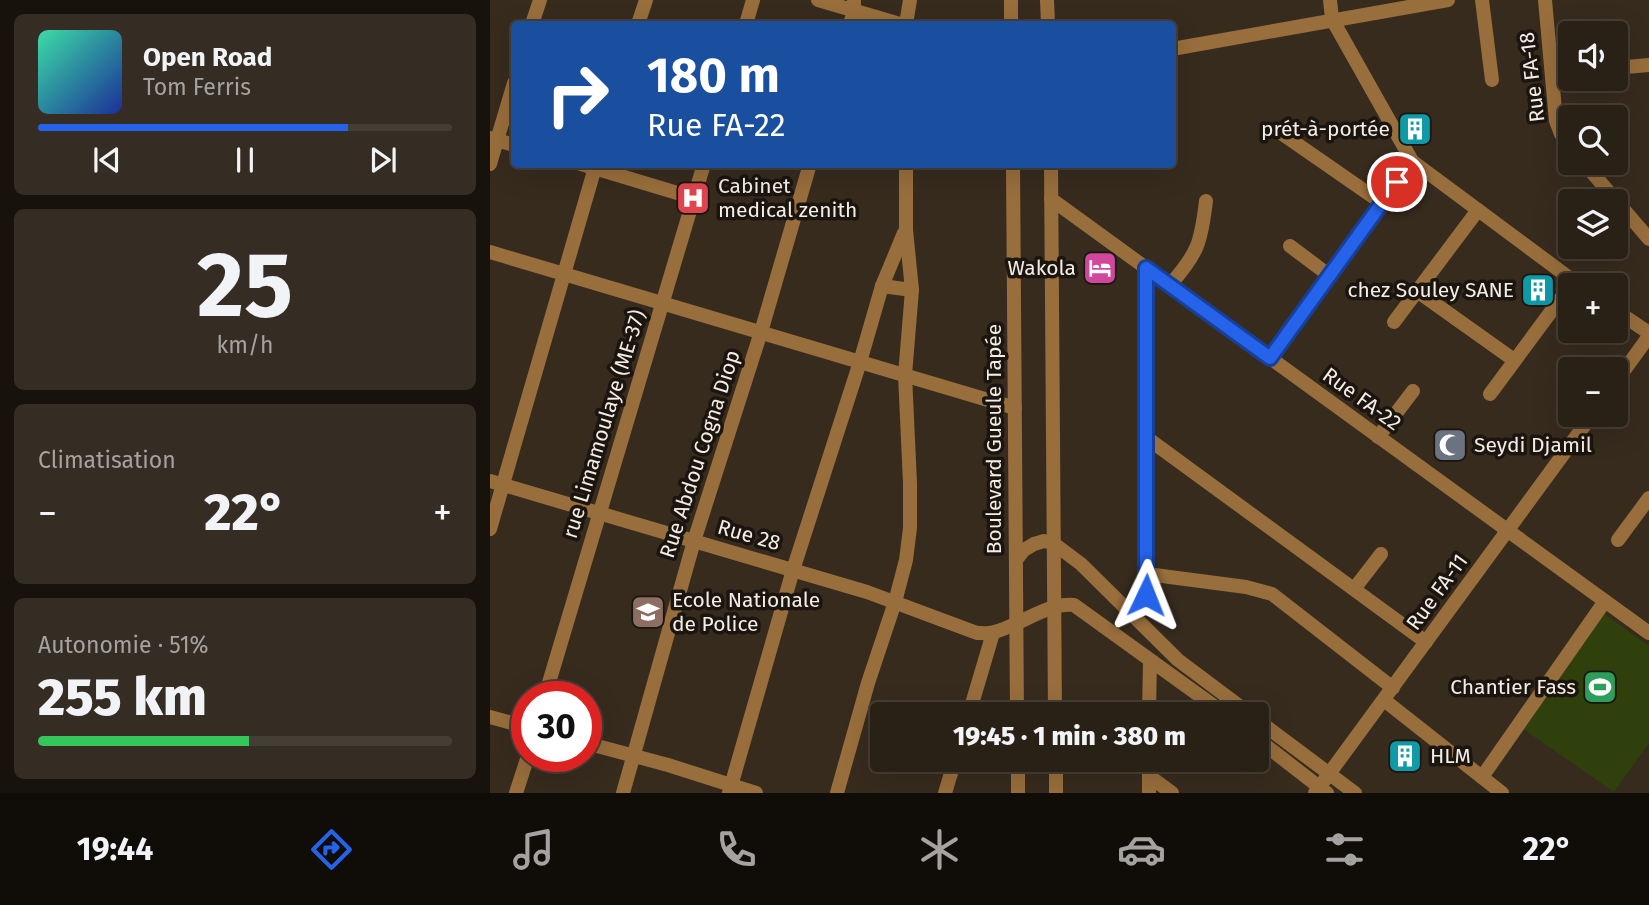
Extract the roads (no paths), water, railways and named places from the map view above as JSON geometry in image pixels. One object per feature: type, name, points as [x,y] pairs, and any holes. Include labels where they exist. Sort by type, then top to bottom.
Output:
[{"type":"street","points":[[533,21],[540,0]]},
{"type":"street","points":[[639,21],[646,0]]},
{"type":"street","points":[[747,21],[753,0]]},
{"type":"street","points":[[818,0],[888,21]]},
{"type":"street","points":[[906,21],[910,0]]},
{"type":"street","points":[[1011,0],[1012,21]]},
{"type":"street","points":[[1047,0],[1048,21]]},
{"type":"street","points":[[1330,0],[1332,19],[1412,161],[1558,273]]},
{"type":"street","points":[[1176,48],[1448,0]]},
{"type":"street","points":[[1482,0],[1492,80]]},
{"type":"street","name":"Rue FA-18","points":[[1545,0],[1558,126]]},
{"type":"street","points":[[1628,67],[1649,65],[1649,71]]},
{"type":"street","points":[[1552,74],[1558,73]]},
{"type":"street","points":[[490,164],[494,139],[511,91]]},
{"type":"street","points":[[1281,133],[1382,203]]},
{"type":"street","points":[[494,139],[511,144]]},
{"type":"street","points":[[1270,358],[1412,161]]},
{"type":"street","points":[[490,529],[497,483],[563,274],[590,168]]},
{"type":"street","points":[[597,168],[694,198]]},
{"type":"street","name":"rue Limamoulaye (ME-37)","points":[[549,681],[703,168]]},
{"type":"street","name":"Rue Abdou Cogna Diop","points":[[624,793],[694,541],[761,332],[809,168]]},
{"type":"street","points":[[837,793],[868,683],[895,602],[906,560],[910,528],[905,375],[912,290],[906,230],[906,168]]},
{"type":"street","name":"Boulevard Gueule Tapée","points":[[1013,168],[1017,702]]},
{"type":"street","points":[[1051,168],[1055,702]]},
{"type":"street","points":[[1594,175],[1649,239]]},
{"type":"street","name":"Rue FA-22","points":[[1051,199],[1649,634]]},
{"type":"street","points":[[1170,285],[1187,266],[1202,238],[1206,201]]},
{"type":"street","points":[[1394,323],[1478,210]]},
{"type":"street","points":[[730,789],[793,570],[882,286],[906,230]]},
{"type":"street","points":[[1290,246],[1330,276]]},
{"type":"street","points":[[490,252],[1015,408]]},
{"type":"street","points":[[1130,614],[1146,595],[1146,268]]},
{"type":"street","points":[[882,286],[912,290]]},
{"type":"street","points":[[1417,291],[1514,360]]},
{"type":"street","points":[[1490,394],[1558,304]]},
{"type":"street","points":[[1628,320],[1649,335],[1628,365]]},
{"type":"street","points":[[1378,437],[1413,391]]},
{"type":"street","name":"Rue FA-11","points":[[1321,791],[1330,774],[1583,427]]},
{"type":"street","points":[[1147,438],[1426,642]]},
{"type":"street","name":"Rue 28","points":[[497,483],[867,592],[977,633],[993,633]]},
{"type":"street","points":[[1618,540],[1649,498]]},
{"type":"street","points":[[1016,560],[1024,550],[1034,544],[1054,542],[1082,564],[1178,660],[1234,702]]},
{"type":"street","points":[[1354,589],[1381,554]]},
{"type":"street","points":[[1147,573],[1246,587],[1272,594],[1393,688]]},
{"type":"street","points":[[1482,777],[1605,601]]},
{"type":"street","points":[[973,702],[993,633],[1065,604],[1082,610],[1208,702]]},
{"type":"street","points":[[1149,702],[1150,660]]},
{"type":"street","points":[[1384,700],[1502,793]]},
{"type":"street","points":[[490,717],[511,723]]},
{"type":"street","points":[[1269,729],[1355,793]]},
{"type":"street","points":[[602,748],[730,789],[756,793]]},
{"type":"street","points":[[1269,749],[1321,791]]},
{"type":"street","points":[[516,793],[522,772]]},
{"type":"street","points":[[945,793],[951,772]]},
{"type":"street","points":[[1018,772],[1018,793]]},
{"type":"street","points":[[1056,772],[1056,793]]},
{"type":"street","points":[[1149,772],[1149,793]]},
{"type":"street","points":[[1149,776],[1172,793]]},
{"type":"place","name":"prét-à-portée","points":[[1415,129]]},
{"type":"place","name":"Cabinet medical zenith","points":[[693,198]]},
{"type":"place","name":"Wakola","points":[[1100,268]]},
{"type":"place","name":"chez Souley SANE","points":[[1538,290]]},
{"type":"place","name":"Seydi Djamil","points":[[1450,445]]},
{"type":"place","name":"Ecole Nationale de Police","points":[[648,612]]},
{"type":"place","name":"Chantier Fass","points":[[1600,687]]},
{"type":"place","name":"HLM","points":[[1405,756]]}]
